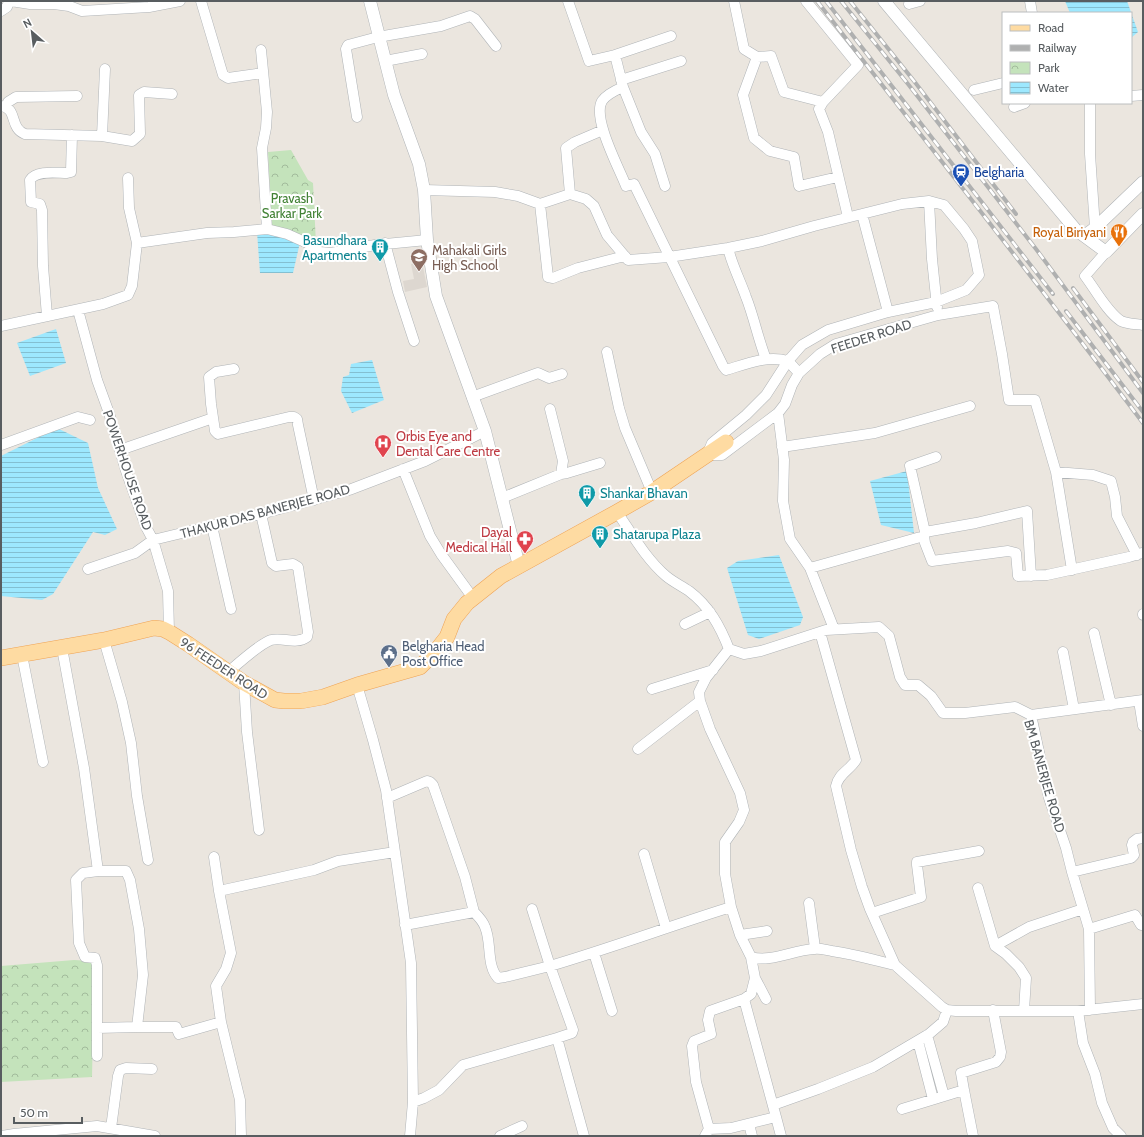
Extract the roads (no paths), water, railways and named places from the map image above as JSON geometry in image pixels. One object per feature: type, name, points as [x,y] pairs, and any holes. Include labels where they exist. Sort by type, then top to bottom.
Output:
[{"type":"main road","name":"96 FEEDER ROAD","points":[[1,658],[104,640],[154,628],[169,632],[244,683],[275,700],[301,701],[323,697],[357,685],[420,667],[447,637],[454,619],[467,603],[501,576],[652,492],[726,442]]},
{"type":"street","points":[[1,11],[7,7],[10,1],[30,4],[55,2],[82,11],[149,7],[180,1]]},
{"type":"street","points":[[201,1],[223,75],[228,78],[263,72]]},
{"type":"street","points":[[370,1],[394,96],[419,164],[424,190],[427,240],[436,296],[485,430],[519,566]]},
{"type":"street","points":[[568,1],[589,61],[615,55],[671,36]]},
{"type":"street","points":[[734,1],[744,49],[757,57],[772,56],[784,92],[823,102]]},
{"type":"street","points":[[806,1],[858,65],[823,102],[819,109],[828,132],[848,217]]},
{"type":"street","points":[[884,1],[1076,230],[1084,236],[1109,248]]},
{"type":"street","points":[[909,4],[920,1]]},
{"type":"street","points":[[1030,1],[1032,12]]},
{"type":"street","points":[[357,117],[346,50],[346,47],[351,43],[441,26],[470,16],[475,19],[496,46]]},
{"type":"street","points":[[261,50],[267,112],[266,128],[262,148],[267,229]]},
{"type":"street","points":[[385,61],[422,54]]},
{"type":"street","points":[[615,55],[622,83],[640,132],[655,154],[665,186]]},
{"type":"street","points":[[757,57],[743,95],[754,138],[770,151],[794,157],[799,186],[838,177]]},
{"type":"street","points":[[681,61],[622,83],[603,101],[599,111],[603,130],[626,186],[634,184],[726,370],[766,359],[779,358],[788,360],[799,373]]},
{"type":"street","points":[[102,136],[105,69]]},
{"type":"street","points":[[974,90],[1002,83]]},
{"type":"street","points":[[77,96],[16,97],[4,106],[11,112],[20,132],[36,135],[102,136],[132,141],[140,134],[139,95],[144,92],[172,94]]},
{"type":"street","points":[[1132,96],[1143,95]]},
{"type":"street","points":[[1014,107],[1022,104]]},
{"type":"street","points":[[1090,104],[1090,154],[1095,228]]},
{"type":"street","points":[[570,194],[566,148],[575,142],[603,130]]},
{"type":"street","points":[[47,316],[43,266],[42,210],[40,204],[31,202],[30,180],[31,177],[37,174],[71,172],[72,135]]},
{"type":"street","points":[[1,326],[103,304],[128,295],[132,286],[137,243],[129,208],[128,178]]},
{"type":"street","points":[[1084,236],[1095,228],[1143,182]]},
{"type":"street","points":[[424,190],[495,192],[518,196],[540,204],[570,194],[586,199],[594,206],[607,235],[628,260],[669,257],[728,248],[762,241],[848,217],[902,204],[929,201],[944,206],[964,229],[972,241],[979,275],[966,290],[936,302],[888,312],[828,330],[802,345],[788,360],[766,395],[746,415],[712,443],[707,455]]},
{"type":"street","points":[[929,201],[932,259],[938,315]]},
{"type":"street","points":[[540,204],[548,277],[553,278],[578,268],[625,256]]},
{"type":"street","points":[[862,214],[888,312]]},
{"type":"street","points":[[1143,214],[1109,248],[1088,273],[1112,313],[1122,321],[1134,324],[1143,324]]},
{"type":"street","points":[[137,243],[207,233],[267,229],[287,234],[307,243],[320,252],[331,253],[385,243],[427,240]]},
{"type":"street","points":[[385,243],[398,292],[414,341]]},
{"type":"street","points":[[728,248],[766,359]]},
{"type":"street","name":"FEEDER ROAD","points":[[707,455],[722,455],[778,412],[785,404],[792,384],[799,373],[820,354],[836,344],[938,315],[993,306],[1009,400],[1035,400],[1056,472]]},
{"type":"street","name":"POWERHOUSE ROAD","points":[[78,310],[97,380],[146,527],[153,540],[168,591],[169,632]]},
{"type":"street","points":[[607,352],[619,408],[625,428],[652,492]]},
{"type":"street","points":[[234,369],[216,372],[209,376],[215,431],[218,434],[294,417],[298,425],[314,500]]},
{"type":"street","points":[[472,397],[538,373],[549,378],[562,374]]},
{"type":"street","points":[[782,447],[875,433],[970,406]]},
{"type":"street","points":[[550,409],[563,461],[561,474]]},
{"type":"street","points":[[617,512],[644,552],[666,576],[690,591],[710,612],[721,629],[729,649],[744,654],[761,652],[820,632],[834,629],[810,568],[790,539],[783,501],[784,460],[778,412]]},
{"type":"street","points":[[1,444],[78,417],[90,420]]},
{"type":"street","points":[[120,450],[213,418]]},
{"type":"street","name":"THAKUR DAS BANERJEE ROAD","points":[[153,540],[260,514],[349,490],[425,461],[485,430]]},
{"type":"street","points":[[936,457],[910,466],[925,534],[925,543],[932,561],[1008,551],[1016,553],[1018,576],[1047,575],[1072,570],[1140,554],[1117,516],[1115,497],[1111,481],[1093,475],[1056,472],[1072,570]]},
{"type":"street","points":[[502,498],[561,474],[600,463]]},
{"type":"street","points":[[404,469],[430,536],[441,554],[473,598]]},
{"type":"street","points":[[810,568],[925,534],[1027,511],[1031,576]]},
{"type":"street","points":[[228,672],[258,648],[272,640],[302,641],[308,637],[298,567],[293,564],[276,566],[272,563],[260,514]]},
{"type":"street","points":[[212,526],[231,609]]},
{"type":"street","points":[[88,569],[135,553],[153,540]]},
{"type":"street","points":[[685,624],[710,612]]},
{"type":"street","name":"BM BANERJEE ROAD","points":[[834,629],[879,627],[889,636],[900,678],[905,685],[918,685],[931,696],[943,713],[965,714],[1016,707],[1031,715],[1049,798],[1066,848],[1089,929],[1090,1010]]},
{"type":"street","points":[[820,632],[856,760],[852,766],[837,780],[836,786],[851,850],[862,887],[895,965],[947,1010],[1090,1010],[1143,1004]]},
{"type":"street","points":[[1094,633],[1111,705]]},
{"type":"street","points":[[104,640],[132,743],[136,796],[148,860]]},
{"type":"street","points":[[62,648],[84,768],[98,871]]},
{"type":"street","points":[[729,649],[706,678],[699,692],[700,701],[710,729],[740,794],[744,810],[739,822],[725,842],[725,874],[731,907],[740,936],[750,956],[755,978],[766,999]]},
{"type":"street","points":[[1063,652],[1074,709]]},
{"type":"street","points":[[22,655],[43,762]]},
{"type":"street","points":[[652,689],[712,670]]},
{"type":"street","points":[[244,683],[247,732],[259,830]]},
{"type":"street","points":[[357,685],[373,740],[387,798],[411,963],[413,1102],[410,1136]]},
{"type":"street","points":[[638,749],[700,701]]},
{"type":"street","points":[[1031,715],[1141,701],[1143,726]]},
{"type":"street","points":[[387,798],[427,781],[430,782],[466,877],[474,912],[485,926],[488,934],[492,966],[494,974],[498,978],[550,966],[594,953],[731,907]]},
{"type":"street","points":[[1072,872],[1131,858],[1134,855],[1132,845],[1133,842],[1137,839],[1143,838]]},
{"type":"street","points":[[872,913],[921,897],[917,866],[918,862],[979,851]]},
{"type":"street","points":[[219,891],[314,870],[338,861],[395,852]]},
{"type":"street","points":[[644,854],[666,928]]},
{"type":"street","points":[[214,857],[231,953],[226,969],[216,986],[221,1022],[240,1100],[241,1136]]},
{"type":"street","points":[[97,1056],[97,965],[95,958],[85,957],[79,943],[76,880],[83,873],[98,871],[126,871],[130,880],[139,929],[143,975],[137,1027]]},
{"type":"street","points":[[978,888],[995,946],[1006,954],[1019,967],[1026,978],[1024,1011]]},
{"type":"street","points":[[809,903],[815,948]]},
{"type":"street","points":[[413,1102],[439,1090],[463,1066],[572,1033],[573,1030],[550,966],[532,909]]},
{"type":"street","points":[[995,946],[1029,927],[1083,909]]},
{"type":"street","points":[[405,925],[474,912]]},
{"type":"street","points":[[1089,929],[1135,915],[1141,925],[1143,925]]},
{"type":"street","points":[[740,936],[767,931]]},
{"type":"street","points":[[750,956],[757,959],[772,958],[815,948],[841,952],[895,965]]},
{"type":"street","points":[[594,953],[612,1011]]},
{"type":"street","points":[[755,978],[751,994],[744,999],[710,1011],[708,1020],[711,1034],[694,1041],[692,1046],[696,1082],[707,1133],[776,1117]]},
{"type":"street","points":[[744,999],[782,1136]]},
{"type":"street","points":[[773,1105],[873,1067],[922,1038],[943,1022],[947,1010]]},
{"type":"street","points":[[973,1136],[961,1073],[996,1062],[1000,1057],[1001,1052],[993,1010]]},
{"type":"street","points":[[1078,1010],[1083,1043],[1095,1074],[1102,1103],[1113,1128],[1120,1136]]},
{"type":"street","points":[[98,1028],[176,1027],[179,1034],[221,1022]]},
{"type":"street","points":[[557,1038],[584,1136]]},
{"type":"street","points":[[922,1038],[944,1096]]},
{"type":"street","points":[[922,1038],[933,1099]]},
{"type":"street","points":[[111,1128],[120,1070],[126,1068],[152,1069]]},
{"type":"street","points":[[902,1109],[964,1090]]},
{"type":"street","points":[[749,1124],[752,1136]]},
{"type":"street","points":[[2,1136],[97,1126],[155,1136]]},
{"type":"street","points":[[500,1136],[522,1126]]},
{"type":"water","points":[[1065,1],[1127,1],[1131,12],[1070,12]]},
{"type":"water","points":[[1132,15],[1138,32],[1132,37]]},
{"type":"water","points":[[257,232],[301,238],[293,273],[260,273]]},
{"type":"water","points":[[56,329],[66,363],[30,376],[17,343]]},
{"type":"water","points":[[372,360],[384,400],[352,413],[341,391],[343,377],[349,375],[351,364]]},
{"type":"water","points":[[57,428],[88,443],[98,488],[117,529],[105,535],[93,532],[53,594],[42,600],[1,596],[1,456]]},
{"type":"water","points":[[907,471],[914,533],[881,525],[870,481]]},
{"type":"water","points":[[779,555],[803,617],[800,625],[759,639],[748,635],[727,568],[738,561]]},
{"type":"railway","points":[[817,1],[1022,264],[1143,423]]},
{"type":"railway","points":[[826,1],[1053,294]]},
{"type":"railway","points":[[841,1],[908,84],[1036,249],[1143,393]]},
{"type":"railway","points":[[850,1],[914,81],[1016,214]]},
{"type":"railway","points":[[1073,288],[1143,382]]},
{"type":"railway","points":[[1066,311],[1143,412]]},
{"type":"place","name":"Belgharia","points":[[961,187]]},
{"type":"place","name":"Royal Biriyani","points":[[1119,247]]},
{"type":"place","name":"Basundhara Apartments","points":[[380,262]]},
{"type":"place","name":"Mahakali Girls High School","points":[[419,272]]},
{"type":"place","name":"Orbis Eye and Dental Care Centre","points":[[383,458]]},
{"type":"place","name":"Shankar Bhavan","points":[[587,508]]},
{"type":"place","name":"Shatarupa Plaza","points":[[600,549]]},
{"type":"place","name":"Dayal Medical Hall","points":[[525,554]]},
{"type":"place","name":"Belgharia Head Post Office","points":[[389,668]]},
{"type":"park label","name":"Pravash Sarkar Park","points":[[292,206]]}]
